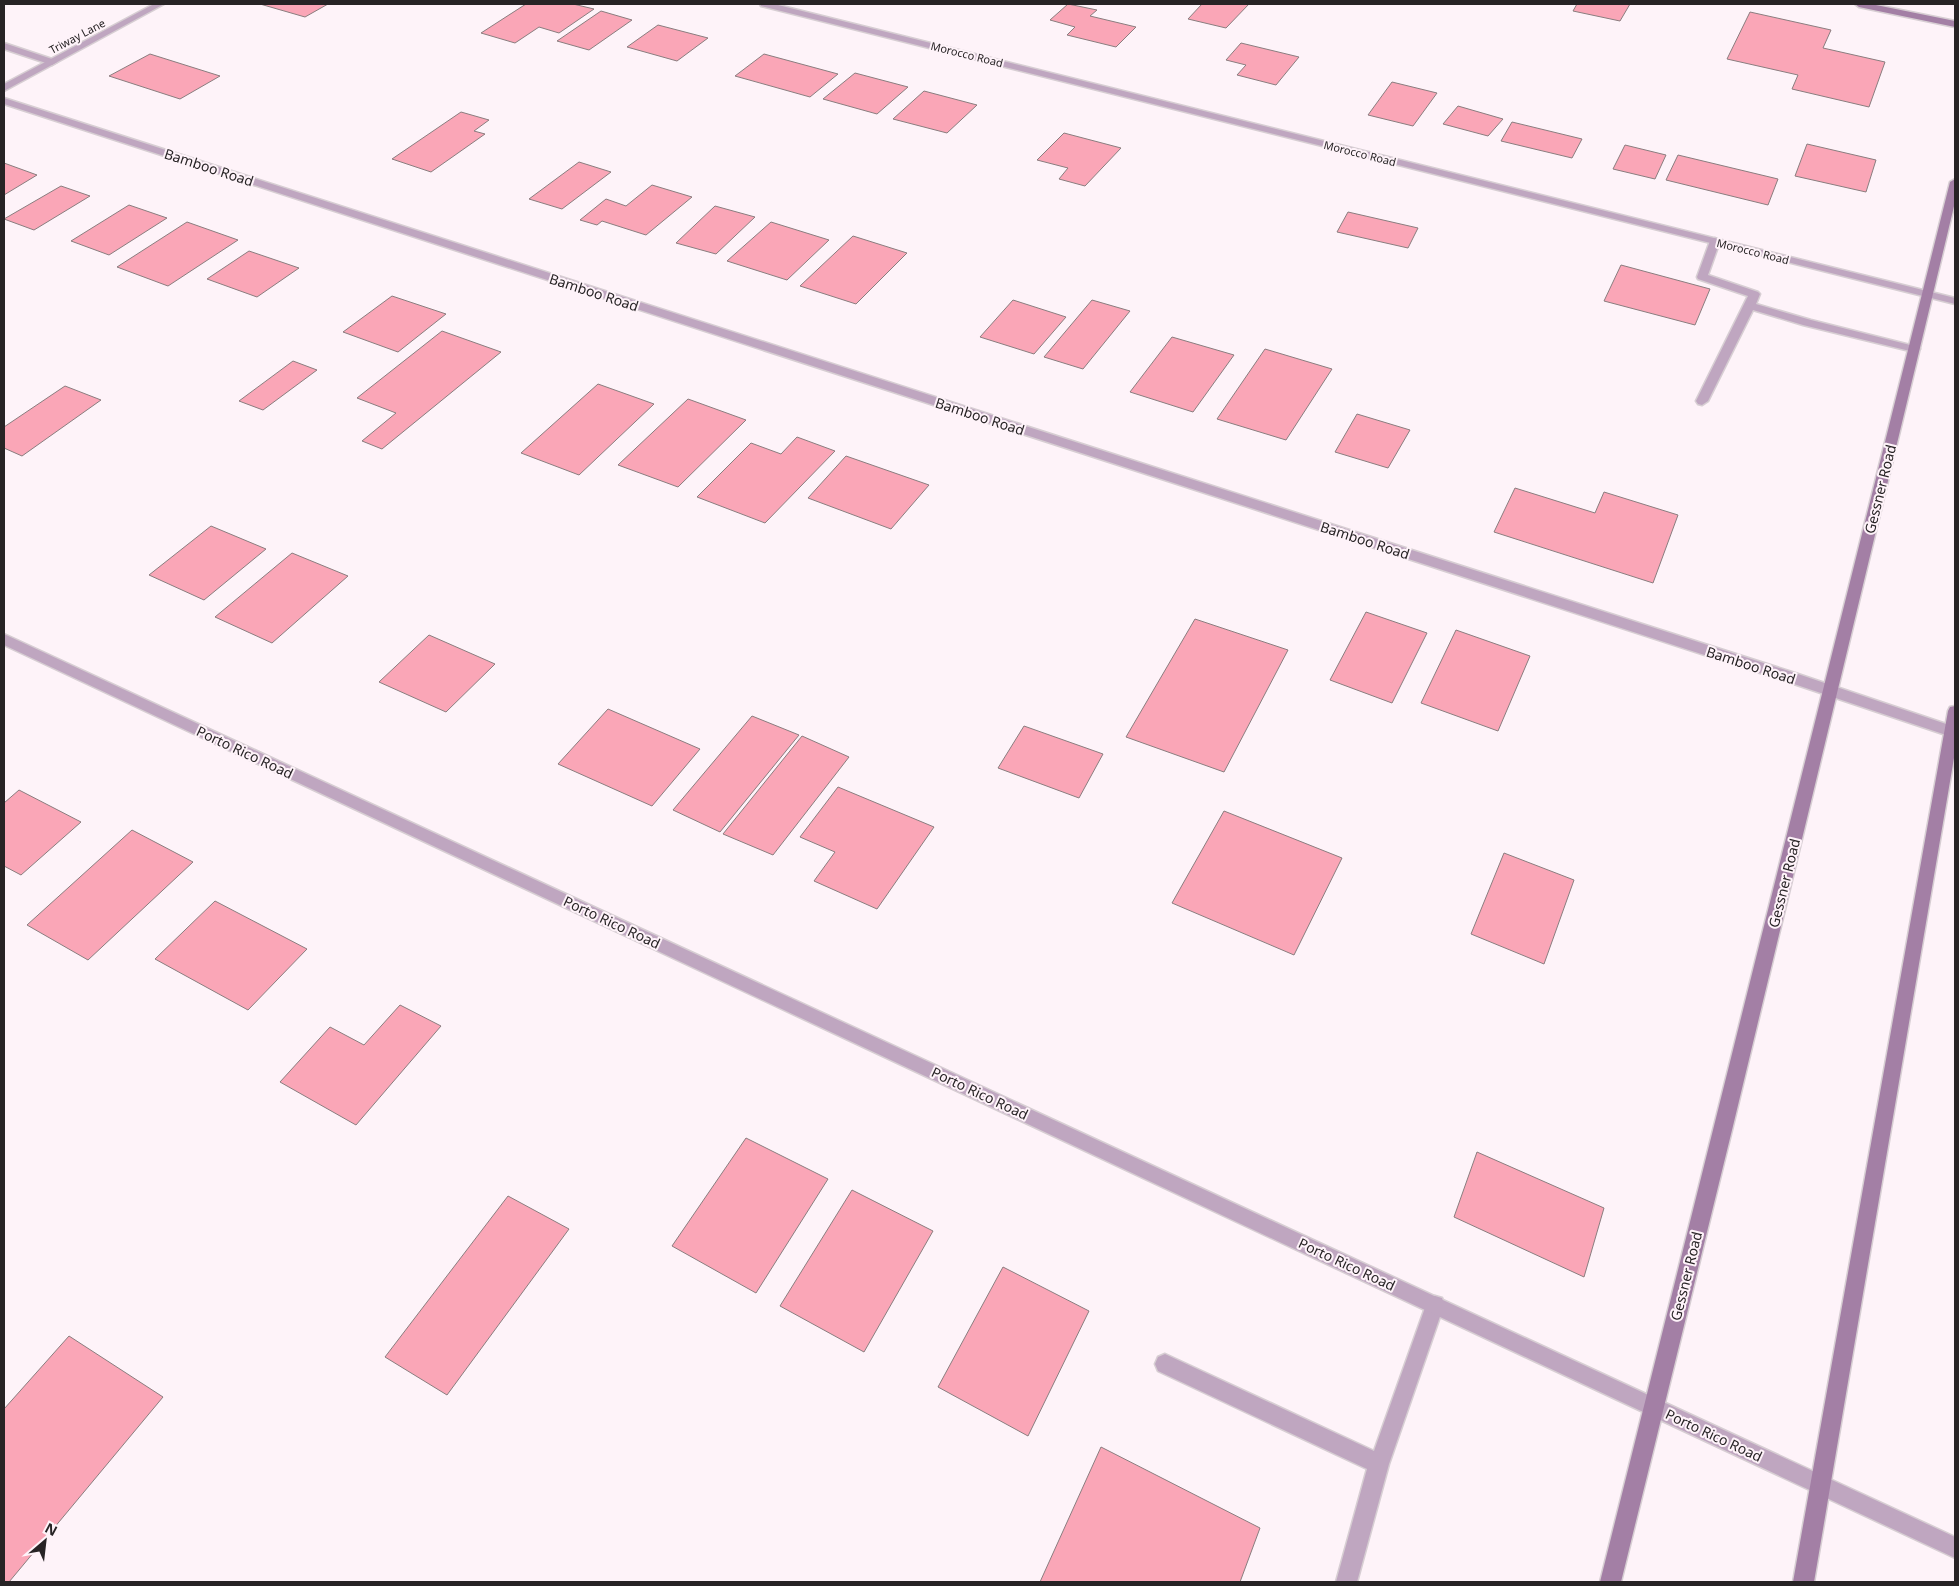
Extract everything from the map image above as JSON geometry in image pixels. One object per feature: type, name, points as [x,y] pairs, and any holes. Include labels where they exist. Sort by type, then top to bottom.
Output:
[{"type":"main road","points":[[1858,4],[1955,24]]},
{"type":"main road","name":"Gessner Road","points":[[1610,1582],[1955,182]]},
{"type":"main road","points":[[1803,1582],[1953,732],[1955,710]]},
{"type":"street","name":"Triway Lane","points":[[4,88],[160,4]]},
{"type":"street","name":"Morocco Road","points":[[764,4],[1955,301]]},
{"type":"street","points":[[4,46],[52,62]]},
{"type":"street","name":"Bamboo Road","points":[[4,101],[1953,732]]},
{"type":"street","points":[[1702,401],[1733,336],[1750,306],[1754,294],[1702,278],[1715,241]]},
{"type":"street","points":[[1750,306],[1807,323],[1914,349]]},
{"type":"street","name":"Porto Rico Road","points":[[4,640],[1955,1548]]},
{"type":"street","points":[[1346,1582],[1379,1464],[1435,1305]]},
{"type":"street","points":[[1165,1364],[1379,1464]]},
{"type":"building","points":[[260,4],[328,4],[305,17]]},
{"type":"building","points":[[526,4],[573,4],[594,9],[559,33],[539,27],[515,43],[481,33]]},
{"type":"building","points":[[1068,4],[1097,10],[1090,16],[1136,27],[1116,47],[1067,35],[1075,27],[1050,20]]},
{"type":"building","points":[[1202,4],[1249,4],[1226,28],[1188,19]]},
{"type":"building","points":[[1577,4],[1630,4],[1620,21],[1573,11]]},
{"type":"building","points":[[601,11],[632,20],[589,50],[557,41]]},
{"type":"building","points":[[1750,12],[1831,30],[1823,48],[1885,62],[1869,107],[1792,89],[1798,75],[1727,59]]},
{"type":"building","points":[[658,25],[708,38],[677,61],[627,47]]},
{"type":"building","points":[[1241,43],[1299,57],[1276,85],[1237,75],[1246,65],[1226,60]]},
{"type":"building","points":[[150,54],[220,76],[180,99],[109,76]]},
{"type":"building","points":[[764,54],[838,74],[810,97],[735,76]]},
{"type":"building","points":[[855,73],[908,87],[877,114],[823,99]]},
{"type":"building","points":[[1392,82],[1437,93],[1413,126],[1368,115]]},
{"type":"building","points":[[924,91],[977,105],[947,133],[893,119]]},
{"type":"building","points":[[1458,106],[1503,119],[1488,136],[1443,124]]},
{"type":"building","points":[[461,112],[489,120],[474,131],[485,134],[431,172],[392,159]]},
{"type":"building","points":[[1512,122],[1582,139],[1572,158],[1501,141]]},
{"type":"building","points":[[1064,133],[1121,148],[1085,186],[1059,179],[1068,168],[1037,160]]},
{"type":"building","points":[[1807,144],[1876,160],[1866,192],[1795,176]]},
{"type":"building","points":[[1625,145],[1666,155],[1655,179],[1613,169]]},
{"type":"building","points":[[1678,155],[1778,179],[1768,205],[1666,180]]},
{"type":"building","points":[[579,162],[611,172],[562,209],[529,199]]},
{"type":"building","points":[[4,163],[37,175],[4,195]]},
{"type":"building","points":[[652,185],[692,197],[646,235],[602,221],[597,225],[580,220],[606,199],[626,206]]},
{"type":"building","points":[[61,186],[90,196],[34,230],[4,219]]},
{"type":"building","points":[[129,205],[167,218],[109,255],[71,241]]},
{"type":"building","points":[[715,206],[755,217],[716,254],[676,243]]},
{"type":"building","points":[[1348,212],[1418,228],[1408,248],[1337,232]]},
{"type":"building","points":[[187,222],[238,240],[168,286],[117,267]]},
{"type":"building","points":[[771,222],[829,240],[787,280],[727,261]]},
{"type":"building","points":[[853,236],[907,253],[856,304],[800,286]]},
{"type":"building","points":[[249,251],[299,268],[257,297],[207,279]]},
{"type":"building","points":[[1621,265],[1710,289],[1695,325],[1604,301]]},
{"type":"building","points":[[392,296],[446,314],[398,352],[343,332]]},
{"type":"building","points":[[1013,300],[1066,317],[1034,354],[980,337]]},
{"type":"building","points":[[1092,300],[1130,311],[1083,369],[1044,357]]},
{"type":"building","points":[[442,331],[501,352],[382,449],[362,441],[396,413],[357,398]]},
{"type":"building","points":[[1172,337],[1234,355],[1193,412],[1130,392]]},
{"type":"building","points":[[1265,349],[1332,369],[1286,440],[1217,419]]},
{"type":"building","points":[[293,361],[317,370],[263,410],[239,401]]},
{"type":"building","points":[[598,384],[654,404],[579,475],[521,453]]},
{"type":"building","points":[[65,386],[101,400],[22,456],[4,448],[4,427]]},
{"type":"building","points":[[688,399],[746,420],[678,487],[618,465]]},
{"type":"building","points":[[1357,414],[1410,430],[1388,468],[1335,452]]},
{"type":"building","points":[[797,437],[835,451],[765,523],[697,497],[751,443],[781,454]]},
{"type":"building","points":[[846,456],[929,485],[891,529],[808,498]]},
{"type":"building","points":[[1515,488],[1595,513],[1604,492],[1678,515],[1653,583],[1494,532]]},
{"type":"building","points":[[211,526],[266,549],[204,600],[149,575]]},
{"type":"building","points":[[292,553],[348,576],[272,643],[215,617]]},
{"type":"building","points":[[1366,612],[1427,633],[1392,703],[1330,680]]},
{"type":"building","points":[[1195,619],[1288,650],[1224,772],[1126,737]]},
{"type":"building","points":[[1456,630],[1530,656],[1498,731],[1421,703]]},
{"type":"building","points":[[429,635],[495,664],[446,712],[379,682]]},
{"type":"building","points":[[608,709],[700,749],[652,806],[558,764]]},
{"type":"building","points":[[752,716],[799,735],[720,832],[673,810]]},
{"type":"building","points":[[1024,726],[1103,754],[1079,798],[998,768]]},
{"type":"building","points":[[802,736],[849,757],[773,855],[723,834]]},
{"type":"building","points":[[838,787],[934,827],[877,909],[814,881],[835,852],[800,837]]},
{"type":"building","points":[[19,790],[81,822],[21,875],[4,866],[4,803]]},
{"type":"building","points":[[1224,811],[1342,858],[1294,955],[1172,903]]},
{"type":"building","points":[[132,830],[193,862],[88,960],[27,925]]},
{"type":"building","points":[[1504,853],[1574,880],[1544,964],[1471,934]]},
{"type":"building","points":[[215,901],[307,949],[248,1010],[155,959]]},
{"type":"building","points":[[400,1005],[441,1026],[356,1125],[280,1082],[330,1027],[364,1045]]},
{"type":"building","points":[[746,1138],[828,1179],[756,1293],[672,1246]]},
{"type":"building","points":[[1477,1152],[1604,1208],[1584,1277],[1454,1217]]},
{"type":"building","points":[[852,1190],[933,1231],[864,1352],[780,1306]]},
{"type":"building","points":[[508,1196],[569,1229],[447,1395],[385,1357]]},
{"type":"building","points":[[1003,1267],[1089,1311],[1028,1436],[938,1387]]},
{"type":"building","points":[[69,1336],[163,1397],[9,1582],[4,1582],[4,1409]]},
{"type":"building","points":[[1101,1447],[1260,1528],[1240,1582],[1040,1582]]}]
